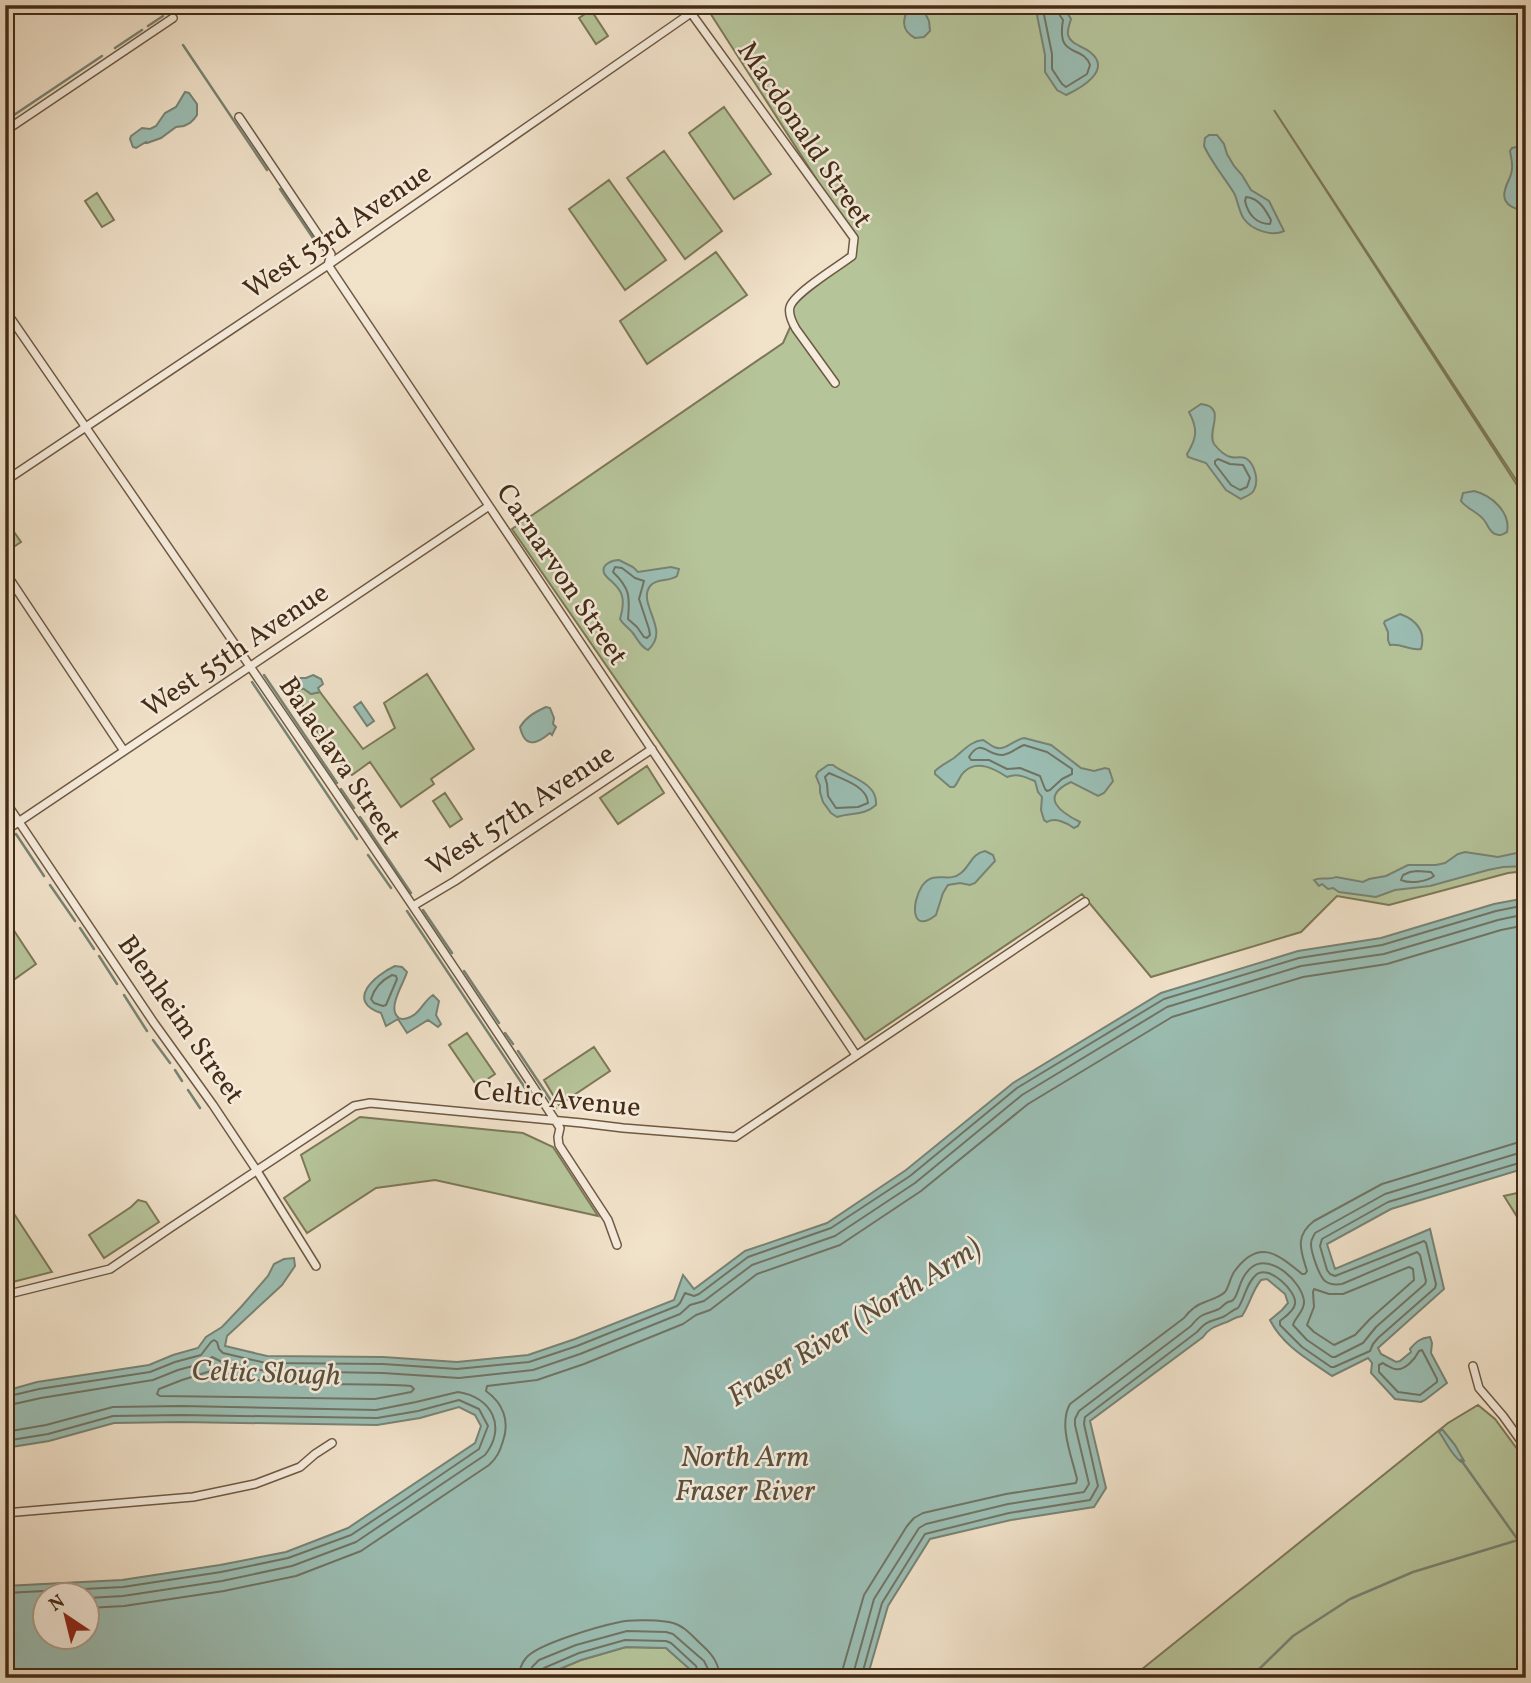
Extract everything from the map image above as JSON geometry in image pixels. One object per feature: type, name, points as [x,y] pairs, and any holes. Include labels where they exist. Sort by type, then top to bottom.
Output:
[{"type":"street","name":"Macdonald Street","points":[[683,5],[854,239],[852,256],[793,300],[789,310],[796,328],[835,383]]},
{"type":"street","name":"West 53rd Avenue","points":[[5,481],[328,265],[691,13]]},
{"type":"street","points":[[5,131],[173,18]]},
{"type":"street","name":"Carnarvon Street","points":[[239,117],[331,254],[328,265],[856,1055]]},
{"type":"street","name":"Balaclava Street","points":[[5,310],[176,556],[555,1120],[560,1128],[559,1145],[608,1220],[617,1245]]},
{"type":"street","name":"West 55th Avenue","points":[[5,831],[489,506]]},
{"type":"street","points":[[5,572],[124,751]]},
{"type":"street","name":"West 57th Avenue","points":[[413,906],[466,874],[652,750]]},
{"type":"street","name":"Blenheim Street","points":[[5,801],[154,1023],[213,1105],[316,1266]]},
{"type":"street","name":"Celtic Avenue","points":[[5,1295],[110,1269],[354,1107],[370,1103],[735,1137],[1085,902]]},
{"type":"street","points":[[1473,1366],[1479,1388],[1526,1448]]},
{"type":"street","points":[[5,1513],[193,1497],[227,1490],[255,1484],[300,1467],[332,1443]]},
{"type":"green space","points":[[705,5],[1526,5],[1526,495],[1274,110],[1526,499],[1526,871],[1508,873],[1389,905],[1337,896],[1301,932],[1151,977],[1082,894],[865,1040],[512,529],[783,343],[792,323],[793,300],[852,256],[854,238]]},
{"type":"green space","points":[[591,10],[608,36],[596,44],[579,18]]},
{"type":"green space","points":[[724,107],[771,174],[734,199],[689,133]]},
{"type":"green space","points":[[664,151],[722,231],[685,259],[627,178]]},
{"type":"green space","points":[[609,180],[666,260],[625,290],[569,209]]},
{"type":"green space","points":[[97,193],[114,220],[102,227],[85,201]]},
{"type":"green space","points":[[716,252],[747,295],[647,364],[620,321]]},
{"type":"green space","points":[[5,519],[21,542],[9,550],[5,545]]},
{"type":"green space","points":[[427,674],[474,749],[431,779],[434,784],[401,807],[370,762],[352,775],[344,768],[314,728],[297,688],[311,694],[320,692],[363,749],[395,728],[384,703]]},
{"type":"green space","points":[[647,766],[664,793],[618,824],[600,798]]},
{"type":"green space","points":[[445,793],[462,819],[450,827],[433,801]]},
{"type":"green space","points":[[5,917],[36,964],[12,981],[5,971]]},
{"type":"green space","points":[[467,1033],[495,1074],[477,1086],[449,1045]]},
{"type":"green space","points":[[594,1047],[610,1071],[559,1105],[544,1080]]},
{"type":"green space","points":[[360,1117],[523,1133],[553,1147],[598,1216],[435,1180],[376,1188],[307,1233],[284,1198],[310,1180],[301,1155]]},
{"type":"green space","points":[[1526,1191],[1526,1231],[1504,1196]]},
{"type":"green space","points":[[5,1200],[52,1272],[5,1284]]},
{"type":"green space","points":[[138,1200],[146,1202],[159,1222],[104,1258],[89,1235]]},
{"type":"green space","points":[[1478,1405],[1495,1419],[1526,1461],[1526,1678],[1131,1678],[1448,1423]]},
{"type":"green space","points":[[626,1647],[666,1648],[692,1671],[695,1678],[538,1678],[581,1660]]},
{"type":"water","points":[[909,5],[934,5],[926,15],[930,31],[924,37],[915,38],[905,28],[904,19]]},
{"type":"water","points":[[1035,5],[1062,5],[1071,19],[1068,35],[1074,43],[1090,52],[1096,59],[1098,65],[1092,78],[1066,95],[1057,90],[1045,72],[1045,55]]},
{"type":"water","points":[[185,92],[189,93],[197,104],[197,115],[194,119],[161,138],[133,147],[131,136],[142,128],[150,129],[156,126],[165,113],[176,107]]},
{"type":"water","points":[[1217,135],[1224,144],[1234,166],[1251,190],[1269,201],[1284,231],[1262,231],[1244,219],[1234,193],[1204,146],[1205,138]]},
{"type":"water","points":[[1516,147],[1526,158],[1526,210],[1513,207],[1504,195],[1512,168],[1510,151]]},
{"type":"water","points":[[1201,404],[1209,406],[1215,415],[1212,439],[1214,444],[1229,456],[1247,459],[1254,469],[1254,490],[1241,499],[1226,490],[1206,463],[1188,457],[1195,433],[1189,412]]},
{"type":"water","points":[[1474,491],[1493,500],[1503,511],[1507,532],[1500,535],[1493,533],[1482,517],[1461,501],[1463,493]]},
{"type":"water","points":[[619,560],[638,572],[671,567],[679,569],[677,576],[654,583],[647,592],[656,634],[648,650],[620,619],[622,596],[604,573],[606,565]]},
{"type":"water","points":[[1400,614],[1419,627],[1421,649],[1390,645],[1384,623]]},
{"type":"water","points":[[313,675],[321,679],[323,684],[318,688],[320,692],[311,694],[304,689],[293,688],[290,683],[292,678]]},
{"type":"water","points":[[361,702],[374,721],[367,726],[354,707]]},
{"type":"water","points":[[546,707],[550,708],[556,727],[552,735],[550,733],[536,742],[528,741],[520,727],[531,715]]},
{"type":"water","points":[[1024,738],[1051,745],[1081,768],[1094,771],[1109,769],[1113,781],[1104,793],[1098,796],[1071,782],[1056,793],[1056,804],[1080,822],[1078,826],[1074,828],[1061,821],[1044,820],[1041,810],[1042,797],[1035,781],[1028,778],[1018,775],[1007,777],[992,768],[975,766],[962,774],[954,787],[950,787],[935,774],[937,769],[975,742],[983,740],[994,747],[1002,748]]},
{"type":"water","points":[[828,765],[833,765],[867,785],[875,797],[876,805],[862,812],[837,817],[831,813],[823,802],[816,776]]},
{"type":"water","points":[[985,851],[993,855],[995,861],[975,883],[948,885],[936,915],[928,920],[918,919],[915,908],[922,886],[931,878],[956,876],[974,857]]},
{"type":"water","points":[[1526,851],[1526,866],[1488,870],[1430,886],[1395,890],[1376,897],[1328,889],[1322,884],[1319,886],[1314,880],[1336,877],[1363,882],[1386,876],[1408,865],[1445,863],[1465,852],[1498,857]]},
{"type":"water","name":"North Arm Fraser River","points":[[1526,898],[1526,1168],[1391,1209],[1327,1244],[1335,1269],[1430,1229],[1444,1289],[1378,1348],[1381,1354],[1396,1362],[1411,1352],[1410,1349],[1418,1341],[1430,1337],[1431,1353],[1447,1383],[1425,1400],[1421,1402],[1395,1399],[1371,1373],[1372,1363],[1368,1358],[1332,1376],[1305,1358],[1282,1337],[1270,1320],[1288,1303],[1285,1294],[1267,1279],[1261,1280],[1242,1316],[1210,1330],[1090,1421],[1106,1488],[1094,1507],[1011,1520],[930,1539],[888,1606],[867,1678],[695,1678],[692,1671],[666,1648],[626,1647],[581,1660],[538,1678],[5,1678],[5,1586],[32,1585],[32,1652],[102,1652],[102,1582],[83,1582],[122,1580],[286,1552],[348,1528],[475,1443],[481,1426],[475,1415],[459,1407],[420,1418],[377,1425],[114,1423],[49,1441],[5,1448],[5,1391],[37,1382],[149,1365],[198,1348],[206,1337],[222,1327],[241,1307],[268,1276],[274,1264],[294,1258],[295,1266],[282,1285],[227,1336],[225,1346],[267,1356],[383,1357],[457,1362],[528,1355],[674,1300],[683,1275],[694,1289],[745,1251],[827,1223],[906,1170],[1013,1083],[1161,993],[1298,951],[1381,938],[1494,904]]},
{"type":"water","points":[[395,966],[402,967],[407,972],[395,1002],[395,1014],[401,1019],[411,1017],[433,995],[439,1001],[436,1015],[441,1024],[438,1027],[428,1020],[407,1033],[398,1019],[386,1026],[381,1013],[370,1008],[365,1002],[364,995],[372,982]]},
{"type":"water","points":[[1442,1429],[1464,1461],[1461,1462],[1451,1451],[1439,1432]]},
{"type":"waterway","points":[[148,26],[163,16]]},
{"type":"waterway","points":[[115,48],[142,30]]},
{"type":"waterway","points":[[183,45],[267,170]]},
{"type":"waterway","points":[[5,121],[102,56]]},
{"type":"waterway","points":[[280,189],[319,247]]},
{"type":"waterway","points":[[5,326],[10,333]]},
{"type":"waterway","points":[[264,675],[337,783]]},
{"type":"waterway","points":[[252,682],[357,839]]},
{"type":"waterway","points":[[341,789],[354,808]]},
{"type":"waterway","points":[[360,817],[411,893]]},
{"type":"waterway","points":[[5,839],[16,834],[44,876]]},
{"type":"waterway","points":[[368,855],[391,888]]},
{"type":"waterway","points":[[50,885],[75,921]]},
{"type":"waterway","points":[[423,910],[452,953]]},
{"type":"waterway","points":[[407,911],[529,1094]]},
{"type":"waterway","points":[[80,928],[94,949]]},
{"type":"waterway","points":[[99,956],[117,984]]},
{"type":"waterway","points":[[464,971],[499,1023]]},
{"type":"waterway","points":[[124,995],[147,1031]]},
{"type":"waterway","points":[[505,1033],[513,1044]]},
{"type":"waterway","points":[[153,1040],[170,1063]]},
{"type":"waterway","points":[[518,1051],[556,1108]]},
{"type":"waterway","points":[[175,1070],[182,1081]]},
{"type":"waterway","points":[[188,1090],[200,1108]]},
{"type":"waterway","points":[[1461,1460],[1518,1540]]},
{"type":"waterway","points":[[1250,1678],[1293,1636],[1350,1599],[1413,1572],[1526,1539]]},
{"type":"water label","name":"Fraser River (North Arm)","points":[[855,1323]]},
{"type":"water label","name":"Celtic Slough","points":[[266,1374]]}]
